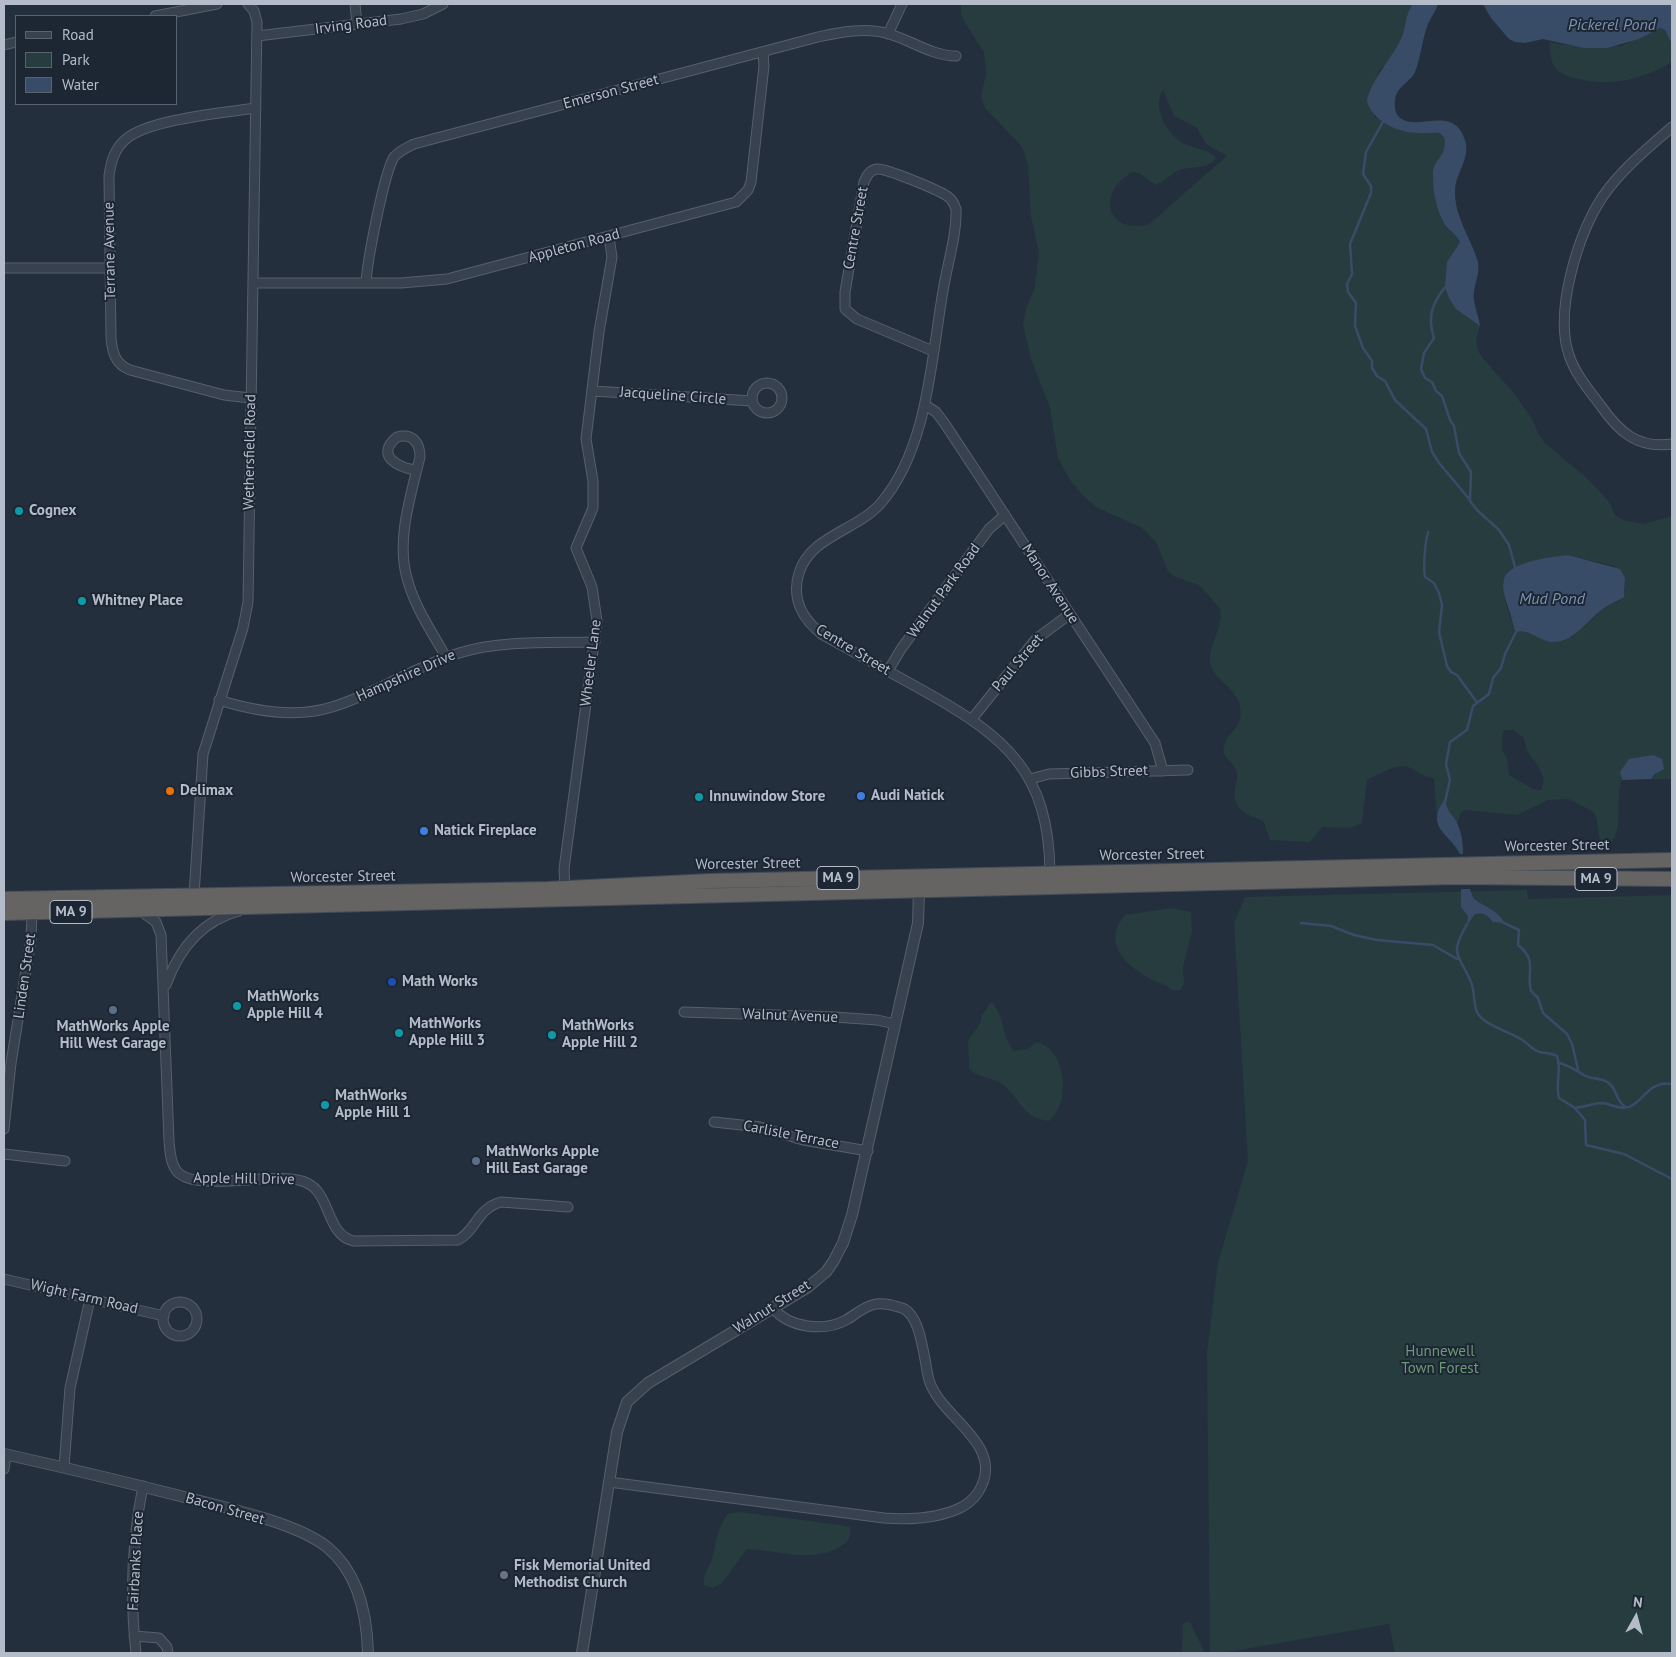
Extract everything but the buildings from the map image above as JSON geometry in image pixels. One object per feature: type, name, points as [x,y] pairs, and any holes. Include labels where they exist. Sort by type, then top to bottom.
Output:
[{"type":"highway","name":"Worcester Street","points":[[4,899],[565,888],[668,882],[1672,860]]},
{"type":"highway","name":"Worcester Street","points":[[4,913],[1456,877],[1672,879]]},
{"type":"street","points":[[160,15],[217,4]]},
{"type":"street","name":"Wethersfield Road","points":[[194,895],[201,766],[243,628],[248,602],[257,36],[256,16],[248,4]]},
{"type":"street","points":[[355,4],[357,24]]},
{"type":"street","name":"Irving Road","points":[[257,36],[412,17],[443,4]]},
{"type":"street","points":[[888,34],[902,4]]},
{"type":"street","name":"Emerson Street","points":[[366,283],[368,262],[390,168],[393,159],[406,148],[843,32],[865,31],[888,34],[942,55],[956,56]]},
{"type":"street","name":"Appleton Road","points":[[253,283],[418,282],[447,279],[736,202],[748,190],[751,182],[764,66],[763,52]]},
{"type":"street","name":"Terrane Avenue","points":[[250,398],[224,395],[130,370],[119,364],[112,346],[109,176],[112,160],[119,146],[132,134],[150,127],[256,108]]},
{"type":"street","points":[[1672,127],[1619,176],[1597,206],[1586,229],[1568,287],[1563,321],[1566,345],[1574,367],[1617,427],[1635,440],[1645,444],[1672,444]]},
{"type":"street","name":"Centre Street","points":[[933,351],[858,319],[845,309],[845,292],[864,182],[870,172],[876,169],[882,169],[942,194],[953,202],[956,209],[925,405],[903,465],[886,497],[869,514],[814,548],[803,563],[797,582],[799,604],[802,613],[814,628],[972,719],[1009,751],[1030,779],[1045,820],[1050,873]]},
{"type":"street","name":"Wheeler Lane","points":[[565,888],[564,869],[597,621],[594,597],[576,548],[593,508],[593,481],[586,439],[600,325],[612,257],[609,237]]},
{"type":"street","points":[[4,268],[110,268]]},
{"type":"street","name":"Jacqueline Circle","points":[[593,391],[752,400]]},
{"type":"street","name":"Manor Avenue","points":[[925,405],[940,417],[1155,743],[1163,771]]},
{"type":"street","points":[[417,470],[404,535],[404,568],[415,600],[446,657]]},
{"type":"street","name":"Walnut Park Road","points":[[888,671],[901,649],[989,529],[1005,515]]},
{"type":"street","name":"Paul Street","points":[[972,719],[1036,639],[1070,614]]},
{"type":"street","name":"Hampshire Drive","points":[[220,700],[244,707],[280,711],[318,711],[359,698],[446,657],[473,649],[595,642]]},
{"type":"street","name":"Gibbs Street","points":[[1030,779],[1048,774],[1188,770]]},
{"type":"street","name":"Walnut Street","points":[[582,1653],[619,1422],[631,1396],[656,1378],[808,1287],[833,1262],[843,1243],[868,1151],[918,923],[919,890]]},
{"type":"street","name":"Apple Hill Drive","points":[[164,990],[173,968],[196,933],[218,918],[256,908]]},
{"type":"street","name":"Apple Hill Drive","points":[[138,910],[151,917],[159,928],[162,943],[169,1141],[172,1163],[180,1175],[187,1179],[205,1181],[303,1181],[317,1192],[342,1236],[353,1241],[458,1240],[467,1233],[481,1212],[493,1204],[519,1202],[568,1207]]},
{"type":"street","name":"Linden Street","points":[[4,1129],[11,1064],[31,939],[32,912]]},
{"type":"street","name":"Walnut Avenue","points":[[684,1012],[816,1016],[877,1020],[896,1024]]},
{"type":"street","name":"Carlisle Terrace","points":[[714,1122],[760,1127],[797,1139],[868,1151]]},
{"type":"street","points":[[4,1154],[65,1161]]},
{"type":"street","name":"Wight Farm Road","points":[[4,1279],[164,1316]]},
{"type":"street","points":[[64,1467],[69,1394],[90,1299]]},
{"type":"street","points":[[609,1482],[884,1518],[911,1519],[944,1514],[971,1502],[985,1479],[986,1470],[983,1455],[974,1440],[943,1406],[933,1390],[916,1325],[910,1314],[900,1308],[879,1304],[866,1307],[837,1324],[817,1326],[788,1321],[773,1308]]},
{"type":"street","points":[[4,1469],[5,1454]]},
{"type":"street","name":"Bacon Street","points":[[5,1454],[143,1486],[267,1520],[308,1536],[327,1548],[342,1563],[360,1596],[366,1618],[368,1653]]},
{"type":"street","name":"Fairbanks Place","points":[[136,1653],[134,1636],[134,1562],[138,1510],[143,1486]]},
{"type":"street","points":[[134,1636],[159,1638],[167,1647],[168,1653]]},
{"type":"green space","points":[[961,4],[1413,4],[1409,10],[1402,38],[1388,62],[1380,69],[1374,87],[1374,117],[1402,130],[1439,133],[1444,137],[1443,153],[1434,167],[1433,185],[1435,200],[1442,220],[1460,242],[1447,262],[1447,274],[1456,309],[1480,326],[1476,339],[1478,351],[1513,392],[1533,420],[1544,442],[1590,481],[1609,502],[1615,515],[1623,520],[1644,524],[1672,516],[1672,779],[1651,779],[1659,771],[1620,777],[1622,780],[1617,830],[1610,844],[1605,845],[1600,841],[1596,816],[1592,811],[1569,799],[1548,800],[1517,815],[1466,810],[1461,812],[1457,824],[1448,813],[1445,800],[1437,818],[1434,778],[1427,777],[1404,766],[1387,770],[1367,780],[1362,823],[1349,828],[1322,827],[1310,842],[1270,840],[1264,822],[1241,810],[1235,799],[1236,770],[1224,752],[1227,739],[1240,719],[1240,707],[1234,694],[1219,679],[1211,667],[1210,660],[1212,647],[1219,628],[1220,608],[1199,585],[1173,576],[1168,571],[1156,542],[1142,528],[1096,507],[1086,498],[1072,483],[1058,458],[1050,408],[1031,359],[1023,324],[1026,309],[1035,287],[1039,253],[1031,216],[1028,166],[1024,151],[1019,143],[985,108],[981,97],[986,74],[984,52],[961,14]],"holes":[[[1163,90],[1174,116],[1197,128],[1206,144],[1227,156],[1148,225],[1133,226],[1121,222],[1114,216],[1110,208],[1111,198],[1122,179],[1133,172],[1141,174],[1155,185],[1179,170],[1210,164],[1216,158],[1209,152],[1181,142],[1170,132],[1162,119],[1160,111],[1159,104]],[[1568,555],[1614,566],[1625,578],[1625,592],[1618,602],[1606,606],[1585,626],[1556,642],[1530,634],[1513,626],[1505,600],[1504,579],[1515,567],[1533,561]],[[1513,730],[1523,737],[1527,750],[1542,775],[1543,785],[1541,790],[1533,789],[1509,775],[1507,758],[1502,750],[1503,731]]]},
{"type":"green space","points":[[1660,28],[1670,38],[1672,62],[1639,77],[1616,82],[1592,81],[1563,74],[1555,68],[1552,62],[1549,42],[1564,45],[1621,46]]},
{"type":"green space","name":"Hunnewell Town Forest","points":[[1527,890],[1528,899],[1672,895],[1672,1653],[1395,1653],[1389,1624],[1222,1653],[1210,1653],[1207,1352],[1218,1263],[1248,1161],[1234,923],[1245,897]]},
{"type":"green space","points":[[1172,908],[1191,912],[1192,931],[1183,967],[1184,984],[1180,990],[1172,990],[1135,969],[1120,954],[1115,936],[1118,926],[1125,915]]},
{"type":"green space","points":[[991,1002],[999,1013],[1007,1039],[1014,1051],[1028,1049],[1036,1042],[1046,1046],[1054,1054],[1059,1064],[1063,1089],[1061,1102],[1056,1113],[1049,1121],[1034,1117],[1024,1109],[1003,1084],[978,1075],[969,1069],[968,1040],[980,1024],[982,1015]]},
{"type":"green space","points":[[740,1512],[850,1527],[850,1537],[841,1546],[819,1554],[795,1555],[747,1549],[722,1583],[713,1588],[704,1585],[705,1575],[712,1559],[721,1525],[728,1514]]},
{"type":"green space","points":[[1190,1622],[1204,1653],[1182,1653],[1183,1623]]},
{"type":"water","points":[[1438,4],[1428,24],[1415,72],[1398,92],[1395,98],[1395,107],[1399,117],[1407,121],[1444,121],[1452,123],[1459,129],[1465,140],[1466,153],[1457,178],[1455,200],[1478,264],[1474,295],[1480,326],[1456,309],[1445,287],[1447,262],[1460,242],[1445,225],[1437,206],[1434,192],[1433,172],[1436,163],[1443,153],[1444,137],[1439,133],[1411,132],[1395,128],[1380,120],[1374,114],[1367,101],[1377,77],[1401,39],[1412,5]]},
{"type":"water","name":"Pickerel Pond","points":[[1483,4],[1672,4],[1672,44],[1665,30],[1660,28],[1639,39],[1607,48],[1584,48],[1543,39],[1525,43],[1515,42],[1509,39],[1491,18]]},
{"type":"water","name":"Mud Pond","points":[[1568,555],[1620,569],[1625,578],[1624,597],[1600,611],[1575,634],[1560,641],[1547,641],[1529,633],[1516,632],[1504,592],[1503,583],[1508,573],[1522,564],[1532,561]]},
{"type":"water","points":[[1653,755],[1662,759],[1664,769],[1655,774],[1651,779],[1622,780],[1620,772],[1629,759]]},
{"type":"water","points":[[1445,799],[1448,810],[1460,831],[1463,854],[1460,854],[1438,824],[1439,809]]},
{"type":"water","points":[[1461,889],[1470,889],[1473,898],[1494,911],[1504,923],[1493,922],[1486,915],[1478,913],[1475,914],[1467,925],[1468,916],[1461,907]]},
{"type":"waterway","points":[[1384,120],[1366,152],[1363,174],[1371,186],[1371,193],[1350,244],[1352,274],[1347,284],[1348,292],[1356,303],[1355,326],[1363,348],[1372,361],[1372,368],[1377,376],[1385,381],[1395,400],[1426,429],[1432,452],[1470,500]]},
{"type":"waterway","points":[[1446,286],[1437,298],[1432,310],[1431,323],[1434,338],[1424,353],[1421,369],[1425,378],[1432,382],[1436,391],[1442,396],[1454,426],[1459,453],[1471,472],[1470,501],[1499,530],[1509,545],[1515,567]]},
{"type":"waterway","points":[[1428,532],[1424,567],[1425,577],[1434,583],[1442,605],[1439,632],[1447,666],[1451,672],[1457,675],[1476,701]]},
{"type":"waterway","points":[[1445,802],[1450,780],[1446,764],[1450,742],[1467,730],[1473,706],[1489,694],[1493,678],[1501,668],[1505,654],[1516,632]]},
{"type":"waterway","points":[[1502,922],[1519,930],[1518,945],[1530,961],[1531,991],[1538,998],[1543,1013],[1567,1034],[1572,1044],[1578,1069]]},
{"type":"waterway","points":[[1301,923],[1331,926],[1354,935],[1377,940],[1433,945],[1457,959]]},
{"type":"waterway","points":[[1467,924],[1458,942],[1457,954],[1472,986],[1477,1012],[1484,1020],[1521,1039],[1535,1050],[1557,1056],[1559,1066],[1559,1098],[1575,1108],[1602,1103],[1625,1108],[1633,1105],[1654,1087],[1672,1084]]},
{"type":"waterway","points":[[1560,1063],[1587,1077],[1607,1082],[1625,1107]]},
{"type":"waterway","points":[[1575,1108],[1585,1120],[1586,1145],[1624,1154],[1672,1179]]},
{"type":"place","name":"Cognex","points":[[19,511]]},
{"type":"place","name":"Whitney Place","points":[[82,601]]},
{"type":"place","name":"Delimax","points":[[170,791]]},
{"type":"place","name":"Audi Natick","points":[[861,796]]},
{"type":"place","name":"Innuwindow Store","points":[[699,797]]},
{"type":"place","name":"Natick Fireplace","points":[[424,831]]},
{"type":"place","name":"Math Works","points":[[392,982]]},
{"type":"place","name":"MathWorks Apple Hill 4","points":[[237,1006]]},
{"type":"place","name":"MathWorks Apple Hill West Garage","points":[[113,1010]]},
{"type":"place","name":"MathWorks Apple Hill 3","points":[[399,1033]]},
{"type":"place","name":"MathWorks Apple Hill 2","points":[[552,1035]]},
{"type":"place","name":"MathWorks Apple Hill 1","points":[[325,1105]]},
{"type":"place","name":"MathWorks Apple Hill East Garage","points":[[476,1161]]},
{"type":"place","name":"Fisk Memorial United Methodist Church","points":[[504,1575]]}]
